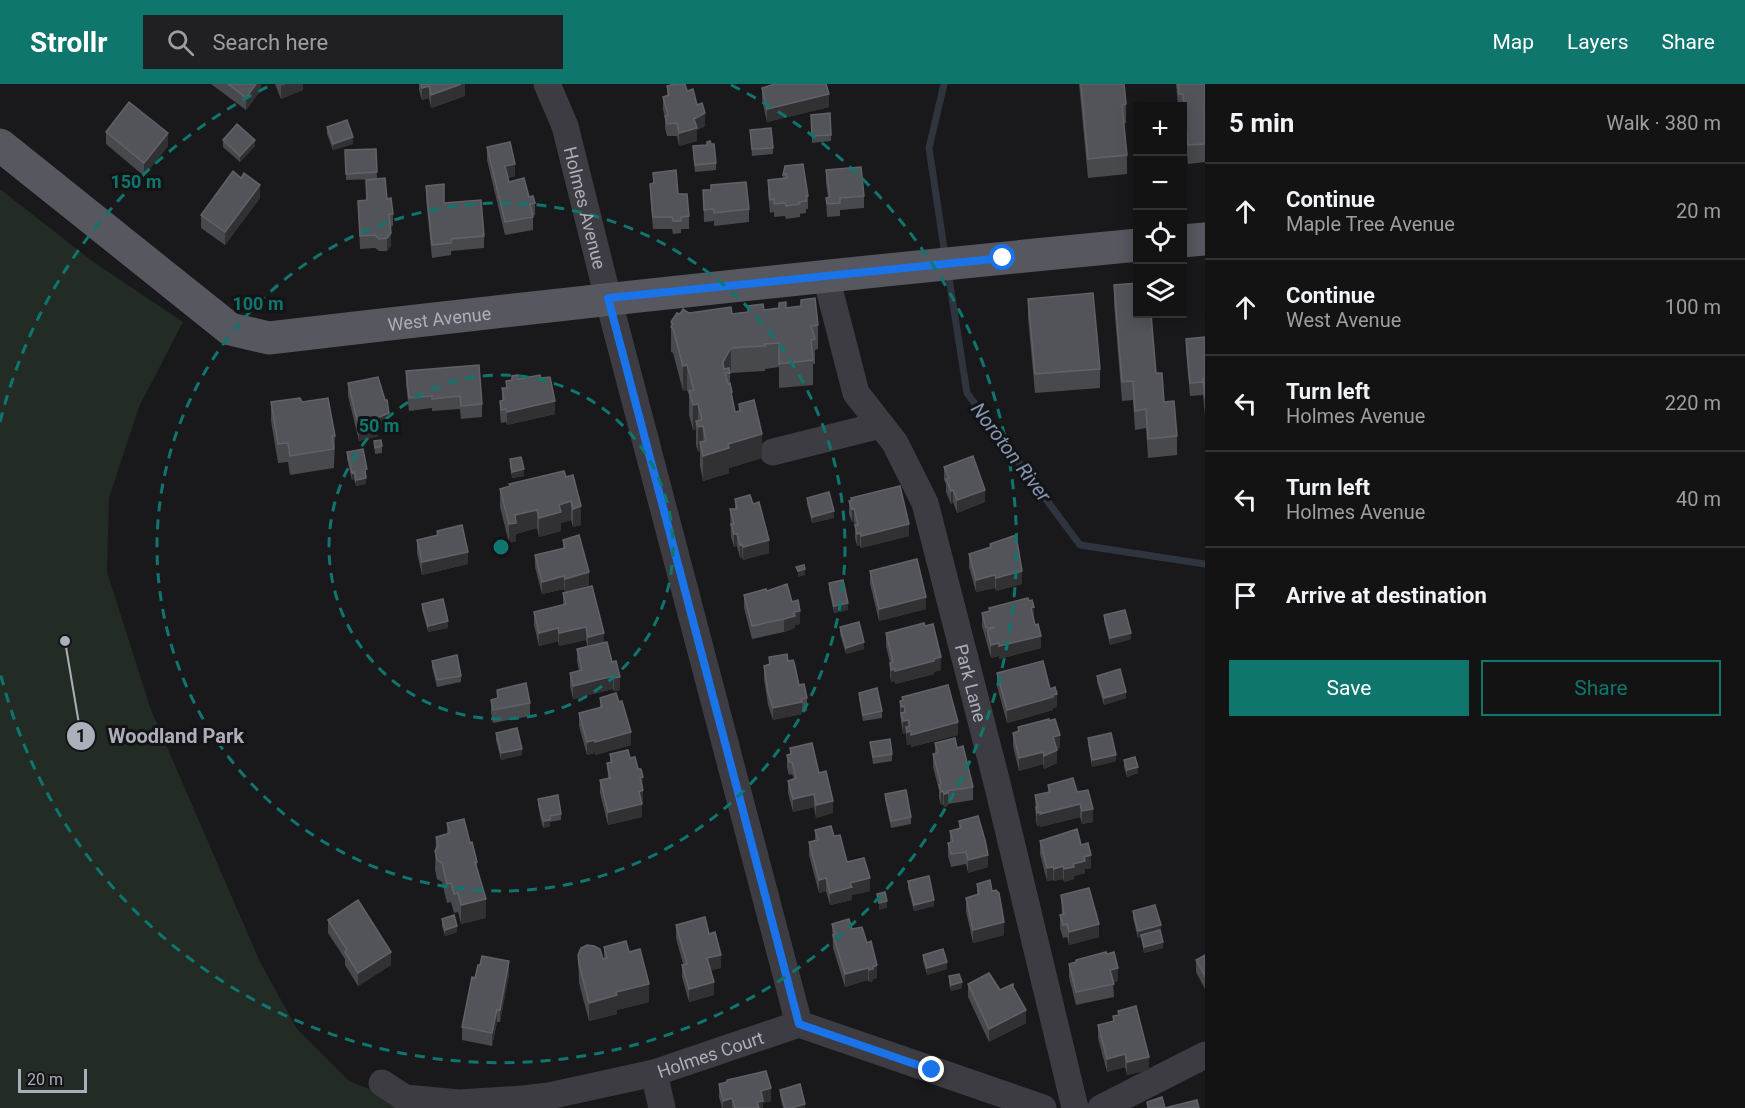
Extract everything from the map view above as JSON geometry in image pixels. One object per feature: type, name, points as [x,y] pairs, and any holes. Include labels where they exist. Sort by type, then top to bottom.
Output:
[{"type":"main road","name":"West Avenue","points":[[0,145],[230,329],[269,338],[608,298],[1133,245]]},
{"type":"main road","points":[[1187,241],[1205,239]]},
{"type":"street","name":"Holmes Avenue","points":[[547,84],[565,126],[799,1024]]},
{"type":"street","name":"Park Lane","points":[[826,277],[856,393],[895,443],[925,503],[998,783],[1075,1108]]},
{"type":"street","points":[[773,452],[881,425]]},
{"type":"street","points":[[799,1024],[1043,1108]]},
{"type":"street","name":"Holmes Court","points":[[662,1108],[654,1073],[799,1024]]},
{"type":"street","points":[[1101,1108],[1205,1055]]},
{"type":"street","points":[[382,1083],[405,1098],[459,1103],[549,1096],[654,1073]]},
{"type":"shaded area","points":[[0,189],[92,261],[183,322],[139,407],[109,498],[107,572],[151,710],[260,962],[297,1029],[349,1081],[418,1108],[0,1108]]},
{"type":"building","points":[[228,84],[256,84],[246,98]]},
{"type":"building","points":[[421,84],[461,84],[431,95],[429,86],[422,88]]},
{"type":"building","points":[[685,84],[687,91],[693,89],[697,105],[702,103],[705,113],[694,119],[697,128],[679,133],[677,123],[667,124],[665,116],[668,115],[663,97],[669,95],[667,86]]},
{"type":"building","points":[[775,84],[826,84],[829,94],[767,109],[762,88]]},
{"type":"building","points":[[1081,84],[1124,84],[1126,104],[1122,105],[1127,155],[1088,159]]},
{"type":"building","points":[[1178,84],[1205,84],[1205,144],[1188,145],[1187,102],[1184,102],[1183,94],[1179,94]]},
{"type":"building","points":[[129,102],[168,133],[144,163],[106,132]]},
{"type":"building","points":[[830,113],[831,135],[812,136],[811,115]]},
{"type":"building","points":[[347,120],[353,137],[333,144],[327,127]]},
{"type":"building","points":[[237,124],[255,140],[240,156],[223,140]]},
{"type":"building","points":[[771,128],[773,148],[752,149],[750,130]]},
{"type":"building","points":[[710,141],[714,144],[716,163],[695,165],[693,146],[707,145]]},
{"type":"building","points":[[510,142],[515,164],[505,166],[509,182],[524,178],[529,197],[533,196],[535,203],[530,204],[533,217],[505,222],[487,147]]},
{"type":"building","points":[[376,149],[377,172],[346,174],[345,150]]},
{"type":"building","points":[[803,164],[808,196],[806,196],[806,201],[786,206],[785,203],[774,204],[774,199],[770,200],[768,180],[787,178],[786,174],[783,175],[785,166]]},
{"type":"building","points":[[861,167],[864,196],[840,198],[840,203],[827,204],[826,198],[830,197],[826,170]]},
{"type":"building","points":[[676,170],[678,194],[687,194],[689,216],[681,217],[681,221],[673,221],[672,217],[653,217],[650,184],[654,183],[653,173]]},
{"type":"building","points":[[233,171],[241,178],[244,173],[260,185],[225,232],[201,215]]},
{"type":"building","points":[[385,178],[387,199],[391,198],[393,214],[389,214],[391,233],[387,238],[379,239],[375,235],[360,236],[358,201],[367,200],[366,180]]},
{"type":"building","points":[[746,182],[749,209],[714,213],[714,209],[704,210],[703,190],[711,190],[711,185]]},
{"type":"building","points":[[444,184],[444,203],[481,200],[484,236],[451,239],[451,243],[432,245],[426,186]]},
{"type":"building","points":[[1133,283],[1133,318],[1151,318],[1156,373],[1162,373],[1164,402],[1174,401],[1177,436],[1148,439],[1146,409],[1135,411],[1133,381],[1122,382],[1114,285]]},
{"type":"building","points":[[1093,293],[1100,369],[1035,374],[1028,299]]},
{"type":"building","points":[[815,298],[818,325],[811,326],[815,339],[811,340],[813,360],[779,364],[779,343],[731,348],[723,362],[724,369],[729,368],[730,373],[725,373],[728,384],[730,383],[735,412],[740,411],[739,404],[754,400],[762,434],[728,444],[729,448],[703,456],[700,442],[706,441],[703,426],[698,427],[696,421],[702,420],[698,404],[693,405],[689,391],[694,390],[687,365],[683,366],[671,327],[673,324],[671,322],[677,313],[680,314],[683,309],[689,313],[731,307],[732,314],[748,312],[748,306],[763,304],[764,310],[779,308],[779,303],[786,302],[786,308],[801,306],[801,300]]},
{"type":"building","points":[[1205,337],[1205,378],[1203,382],[1190,383],[1186,339]]},
{"type":"building","points":[[479,365],[482,404],[461,406],[460,396],[432,399],[432,396],[409,398],[406,371]]},
{"type":"building","points":[[518,375],[518,379],[540,375],[541,378],[550,377],[555,401],[507,412],[506,409],[501,410],[500,401],[504,400],[502,388],[507,388],[506,381]]},
{"type":"building","points":[[378,377],[385,400],[387,400],[389,413],[377,418],[378,423],[359,428],[348,383]]},
{"type":"building","points":[[300,398],[302,402],[328,398],[335,436],[332,436],[334,449],[290,456],[288,443],[278,444],[271,402]]},
{"type":"building","points":[[381,440],[382,446],[375,448],[374,441]]},
{"type":"building","points":[[363,449],[367,469],[365,470],[366,478],[356,480],[347,452]]},
{"type":"building","points":[[973,456],[985,490],[957,500],[946,479],[949,478],[944,467]]},
{"type":"building","points":[[521,457],[524,469],[512,472],[510,459]]},
{"type":"building","points":[[564,471],[566,477],[573,475],[581,506],[573,509],[571,501],[559,505],[561,512],[539,518],[537,510],[515,515],[516,523],[509,524],[500,489],[510,486],[509,484]]},
{"type":"building","points":[[900,486],[909,524],[861,536],[860,533],[857,534],[855,525],[858,525],[854,508],[852,509],[849,501],[852,500],[851,498]]},
{"type":"building","points":[[829,492],[834,511],[812,517],[807,498]]},
{"type":"building","points":[[750,495],[753,504],[759,502],[769,540],[743,547],[742,544],[740,545],[737,534],[734,534],[730,509],[737,509],[735,499]]},
{"type":"building","points":[[462,525],[468,552],[422,562],[417,540],[438,535],[437,531]]},
{"type":"building","points":[[579,535],[589,572],[565,579],[564,576],[542,582],[535,555],[565,548],[563,540]]},
{"type":"building","points":[[1016,535],[1022,571],[996,578],[995,575],[976,580],[969,554]]},
{"type":"building","points":[[917,559],[926,597],[879,609],[870,571]]},
{"type":"building","points":[[804,565],[805,569],[798,571],[796,567]]},
{"type":"building","points":[[843,580],[848,603],[834,606],[829,583]]},
{"type":"building","points":[[787,584],[792,602],[798,600],[800,611],[794,612],[795,616],[752,626],[744,595],[766,589],[767,591]]},
{"type":"building","points":[[592,586],[604,633],[588,637],[586,627],[559,633],[558,628],[539,633],[534,612],[566,604],[563,593]]},
{"type":"building","points":[[1028,598],[1029,601],[1032,600],[1034,607],[1031,608],[1035,625],[1038,624],[1041,636],[999,646],[999,643],[991,645],[987,630],[994,627],[986,628],[982,613],[990,611],[989,608]]},
{"type":"building","points":[[443,599],[448,621],[428,626],[422,604]]},
{"type":"building","points":[[1125,610],[1131,633],[1110,638],[1104,615]]},
{"type":"building","points":[[859,622],[864,642],[846,648],[840,627]]},
{"type":"building","points":[[924,623],[925,626],[933,624],[941,657],[934,661],[891,670],[890,663],[893,662],[886,633]]},
{"type":"building","points":[[607,642],[612,662],[616,661],[620,677],[614,678],[613,676],[573,686],[570,673],[582,670],[577,649]]},
{"type":"building","points":[[787,654],[788,661],[793,660],[794,662],[799,685],[804,684],[807,698],[801,699],[802,702],[773,708],[764,666],[770,664],[769,657]]},
{"type":"building","points":[[457,655],[461,676],[437,680],[432,661]]},
{"type":"building","points":[[1043,661],[1050,689],[1055,687],[1057,694],[1007,710],[997,673]]},
{"type":"building","points":[[1120,669],[1126,692],[1104,698],[1097,676]]},
{"type":"building","points":[[526,683],[530,703],[493,710],[491,700],[498,698],[497,690]]},
{"type":"building","points":[[948,685],[958,722],[911,735],[911,731],[907,732],[906,727],[910,726],[908,720],[903,721],[901,713],[905,712],[904,706],[901,707],[902,697]]},
{"type":"building","points":[[877,688],[882,711],[863,715],[859,693]]},
{"type":"building","points":[[616,693],[619,702],[622,701],[631,732],[587,742],[579,713],[602,707],[600,698]]},
{"type":"building","points":[[1049,719],[1049,721],[1055,719],[1060,735],[1053,737],[1057,750],[1044,756],[1043,752],[1019,758],[1013,733],[1019,731],[1018,727]]},
{"type":"building","points":[[517,728],[522,749],[501,753],[496,733]]},
{"type":"building","points":[[1111,733],[1116,755],[1092,760],[1088,738]]},
{"type":"building","points":[[955,738],[957,748],[963,746],[973,787],[947,791],[948,793],[944,794],[939,785],[941,784],[933,754],[938,753],[935,743]]},
{"type":"building","points":[[890,739],[892,754],[873,757],[870,742]]},
{"type":"building","points":[[812,743],[819,773],[826,771],[833,801],[816,805],[814,794],[793,799],[788,781],[796,778],[792,762],[789,762],[787,755],[791,754],[790,748]]},
{"type":"building","points":[[628,750],[630,758],[635,757],[638,769],[641,769],[643,777],[640,778],[643,790],[639,792],[642,804],[608,812],[600,780],[610,778],[607,763],[612,762],[610,754]]},
{"type":"building","points":[[1135,757],[1138,767],[1127,770],[1124,760]]},
{"type":"building","points":[[1073,778],[1077,792],[1088,790],[1093,809],[1082,811],[1080,804],[1037,813],[1035,795],[1050,792],[1048,785]]},
{"type":"building","points":[[906,790],[911,817],[891,821],[885,794]]},
{"type":"building","points":[[558,795],[561,814],[550,816],[550,820],[544,821],[538,799]]},
{"type":"building","points":[[978,816],[988,855],[968,860],[966,852],[951,854],[948,843],[953,842],[950,831],[961,828],[959,821]]},
{"type":"building","points":[[464,819],[486,899],[461,905],[458,893],[454,894],[451,883],[447,884],[442,863],[437,860],[435,851],[438,846],[436,837],[450,833],[447,823]]},
{"type":"building","points":[[831,826],[834,836],[840,835],[847,862],[864,858],[870,878],[850,883],[852,887],[830,893],[826,878],[819,880],[809,842],[818,840],[815,830]]},
{"type":"building","points":[[1077,829],[1081,845],[1088,843],[1091,855],[1084,857],[1085,861],[1073,864],[1074,867],[1047,868],[1040,841]]},
{"type":"building","points":[[929,876],[934,900],[914,905],[908,881]]},
{"type":"building","points":[[990,880],[992,891],[996,890],[999,893],[1004,922],[973,930],[966,898],[979,894],[977,884]]},
{"type":"building","points":[[1089,888],[1099,924],[1069,932],[1067,924],[1063,925],[1060,915],[1064,914],[1061,895]]},
{"type":"building","points":[[885,892],[887,901],[879,903],[877,894]]},
{"type":"building","points":[[358,900],[391,952],[358,973],[328,920]]},
{"type":"building","points":[[1155,905],[1161,925],[1138,931],[1133,911]]},
{"type":"building","points":[[454,915],[457,926],[445,930],[442,919]]},
{"type":"building","points":[[705,917],[709,934],[715,932],[721,955],[707,958],[714,982],[689,989],[682,965],[687,964],[676,925]]},
{"type":"building","points":[[849,919],[852,929],[862,927],[867,943],[871,941],[877,965],[873,969],[868,968],[845,974],[833,935],[835,934],[832,924]]},
{"type":"building","points":[[1160,930],[1163,942],[1144,947],[1141,935]]},
{"type":"building","points":[[626,941],[629,952],[640,949],[649,984],[616,992],[617,995],[589,1003],[579,964],[578,955],[581,948],[587,945],[600,949],[603,959],[607,958],[604,947]]},
{"type":"building","points":[[943,949],[947,962],[927,968],[923,955]]},
{"type":"building","points":[[1106,952],[1107,954],[1114,952],[1118,968],[1110,970],[1114,984],[1076,992],[1069,964]]},
{"type":"building","points":[[1205,955],[1205,976],[1196,960]]},
{"type":"building","points":[[482,956],[509,961],[500,1010],[497,1009],[492,1033],[462,1027],[472,977],[475,978]]},
{"type":"building","points":[[989,973],[1000,990],[1013,984],[1026,1010],[989,1029],[968,984]]},
{"type":"building","points":[[959,974],[962,982],[951,985],[949,976]]},
{"type":"building","points":[[1136,1006],[1149,1057],[1127,1062],[1125,1054],[1107,1059],[1098,1025],[1114,1021],[1113,1016],[1119,1015],[1118,1011]]},
{"type":"building","points":[[766,1071],[771,1088],[761,1091],[763,1101],[757,1102],[759,1108],[735,1108],[732,1098],[723,1101],[719,1084]]},
{"type":"building","points":[[800,1084],[805,1104],[785,1108],[780,1090]]},
{"type":"building","points":[[1162,1097],[1165,1108],[1148,1108],[1147,1102]]},
{"type":"building","points":[[1197,1100],[1199,1108],[1165,1108]]},
{"type":"waterway","name":"Noroton River","points":[[944,84],[929,148],[945,255]]},
{"type":"waterway","name":"Noroton River","points":[[948,272],[967,393],[1080,545],[1205,564]]},
{"type":"place","name":"Woodland Park","points":[[65,641]]},
{"type":"route","points":[[932,1070],[799,1024],[608,298],[1003,258]]}]
